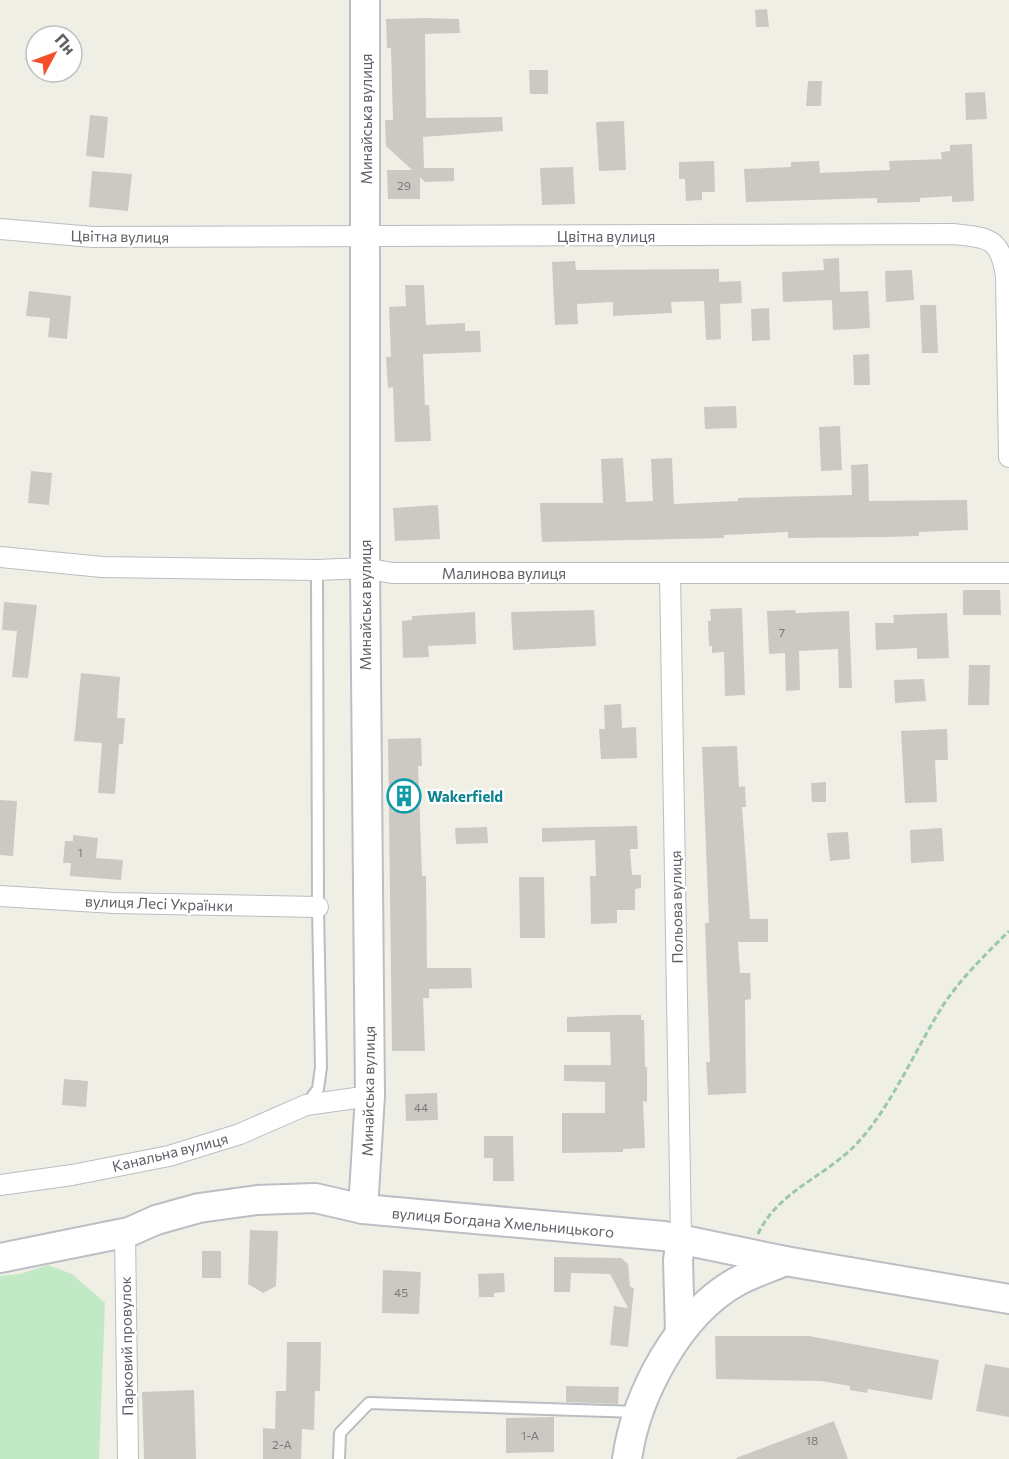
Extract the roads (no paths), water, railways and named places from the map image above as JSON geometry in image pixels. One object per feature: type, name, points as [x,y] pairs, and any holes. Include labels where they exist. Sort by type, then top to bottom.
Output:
[{"type":"street","name":"Минайська вулиця","points":[[363,1209],[370,1096],[365,568],[365,0]]},
{"type":"street","name":"Цвітна вулиця","points":[[0,229],[93,237],[954,234],[984,238],[996,244],[1003,255],[1006,276],[1009,457]]},
{"type":"street","name":"Малинова вулиця","points":[[0,557],[102,567],[317,570],[365,568],[392,573],[1009,573]]},
{"type":"street","name":"Польова вулиця","points":[[670,574],[681,1239]]},
{"type":"street","name":"вулиця Лесі Українки","points":[[0,897],[114,903],[318,907]]},
{"type":"street","name":"Канальна вулиця","points":[[0,1185],[72,1175],[169,1155],[240,1134],[306,1105],[370,1096]]},
{"type":"street","name":"вулиця Богдана Хмельницького","points":[[0,1258],[125,1232],[199,1208],[257,1200],[315,1198],[363,1209],[681,1239],[785,1261],[1009,1299]]},
{"type":"street","name":"Парковий провулок","points":[[125,1232],[128,1459]]},
{"type":"street","points":[[680,1332],[678,1260],[681,1239]]},
{"type":"street","points":[[627,1459],[638,1412],[680,1332],[721,1293],[738,1281],[785,1261]]},
{"type":"lane","points":[[306,1105],[318,1089],[321,1067],[317,570]]},
{"type":"lane","points":[[339,1459],[340,1433],[369,1403],[638,1412]]},
{"type":"place","name":"Wakerfield","points":[[404,796]]}]
